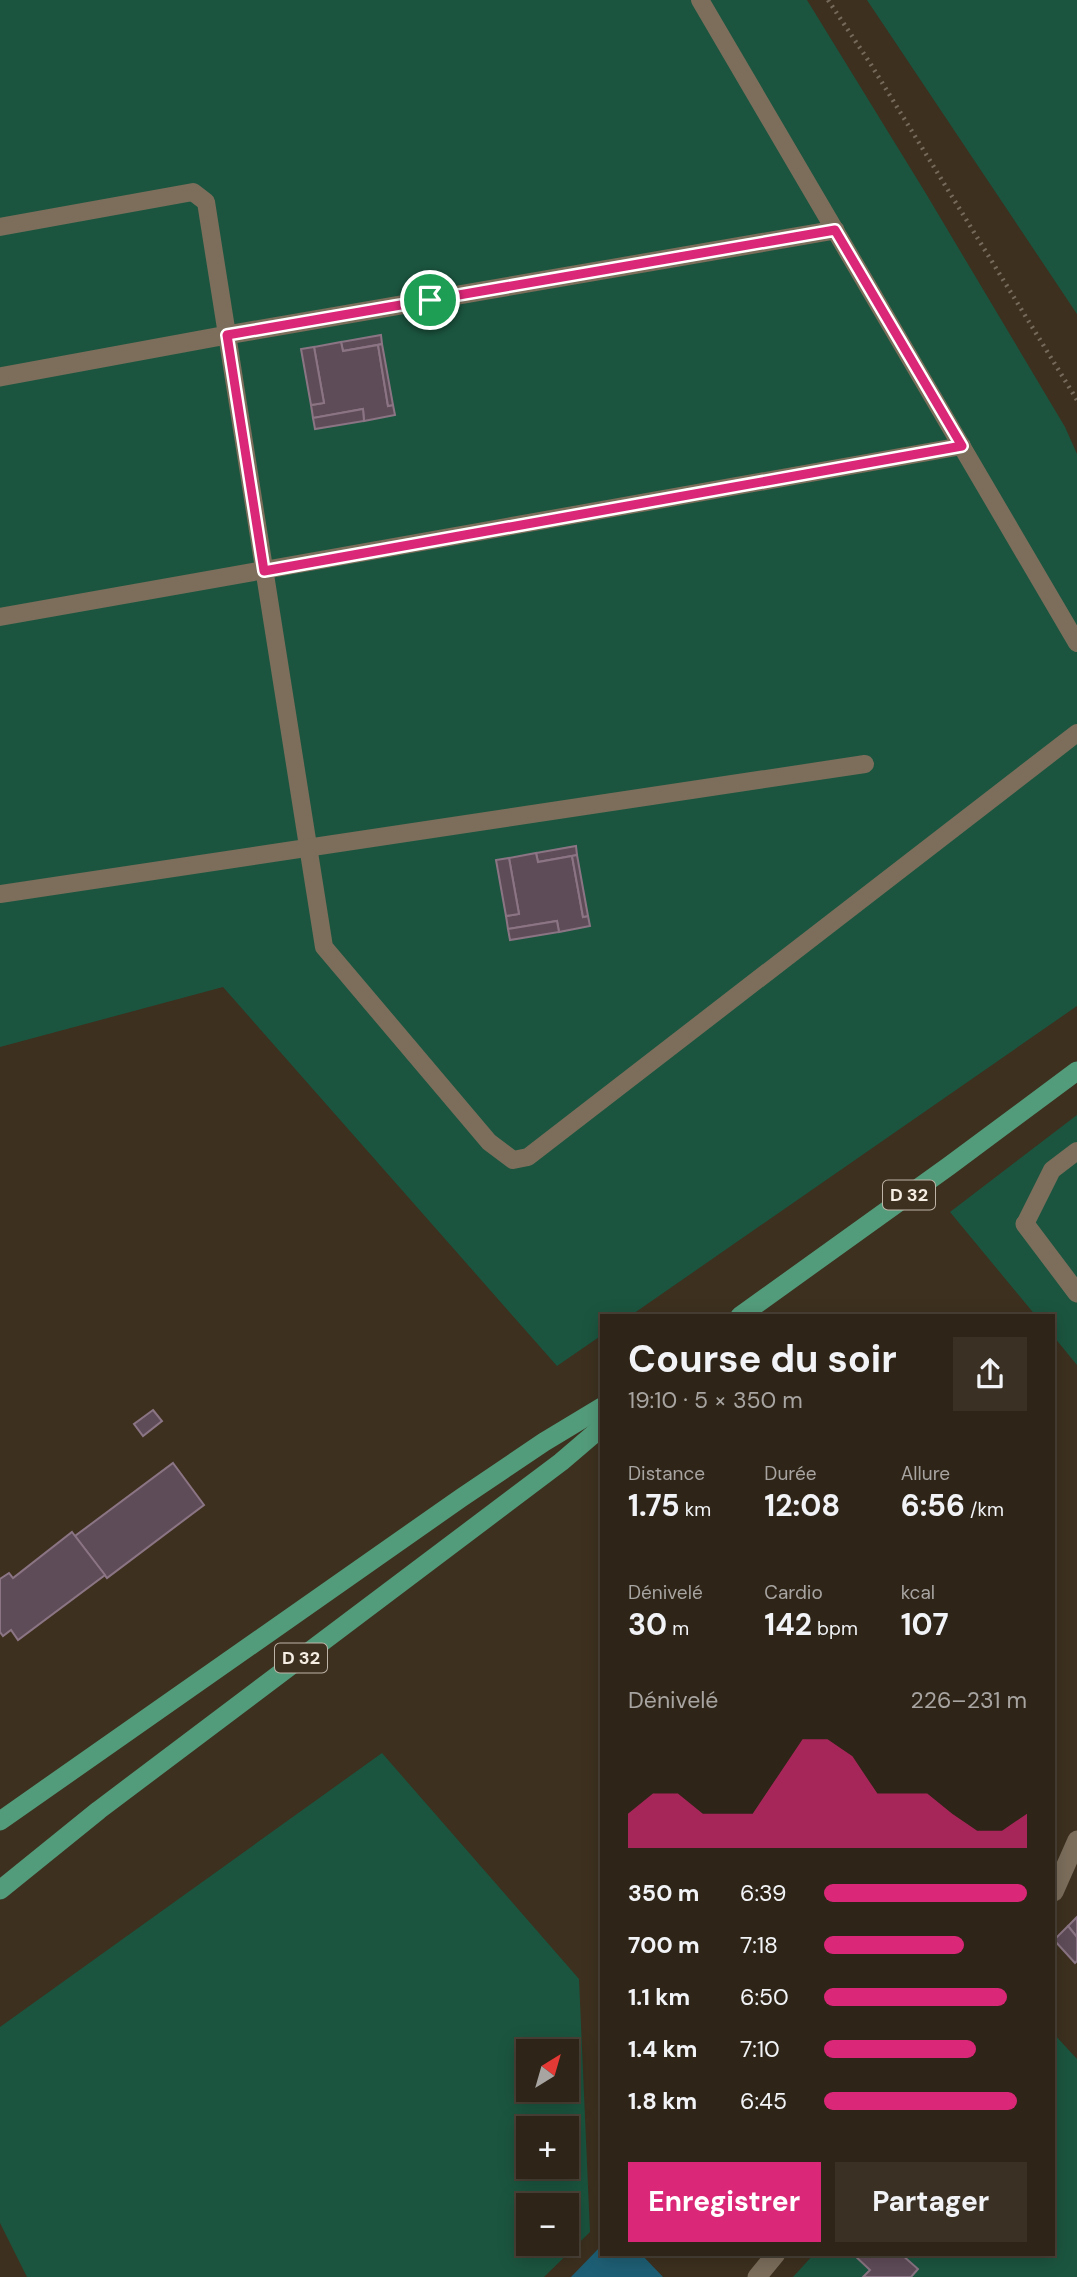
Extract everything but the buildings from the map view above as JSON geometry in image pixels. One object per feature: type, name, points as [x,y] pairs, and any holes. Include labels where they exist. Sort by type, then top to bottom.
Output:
[{"type":"main road","name":"D 32","points":[[743,1314],[1077,1071]]},
{"type":"main road","name":"D 32","points":[[0,1821],[428,1521],[544,1442],[600,1408]]},
{"type":"main road","name":"D 32","points":[[0,1890],[89,1817],[561,1462],[600,1429]]},
{"type":"street","points":[[0,377],[835,230]]},
{"type":"street","points":[[1025,1224],[1077,1293]]},
{"type":"street","points":[[1055,1890],[1077,1840]]},
{"type":"street","points":[[757,2277],[774,2256]]},
{"type":"lane","points":[[700,0],[1077,643]]},
{"type":"lane","points":[[0,227],[193,192],[206,202],[324,947],[489,1142],[513,1160],[528,1157],[1077,733]]},
{"type":"lane","points":[[0,617],[962,446]]},
{"type":"lane","points":[[0,894],[865,764]]},
{"type":"lane","points":[[1025,1224],[1052,1170],[1077,1151]]},
{"type":"path","points":[[828,0],[870,63],[1077,400]]},
{"type":"green space","points":[[0,0],[807,0],[1065,427],[1077,454],[1077,1006],[633,1314],[600,1314],[600,1336],[557,1366],[223,987],[0,1047]]},
{"type":"green space","points":[[867,0],[1077,0],[1077,314]]},
{"type":"green space","points":[[1077,1115],[1077,1365],[1055,1338],[1055,1314],[1034,1314],[950,1212]]},
{"type":"green space","points":[[382,1753],[579,1979],[590,2232],[579,2243],[579,2193],[516,2193],[516,2256],[565,2256],[544,2277],[27,2277],[0,2223],[0,2027]]},
{"type":"green space","points":[[1055,2035],[1077,2059],[1077,2277],[793,2277],[812,2256],[1055,2256]]},
{"type":"water","points":[[600,2247],[600,2256],[643,2256],[663,2277],[571,2277]]},
{"type":"route","points":[[835,230],[962,446],[264,571],[227,335],[430,300],[835,230]]}]
